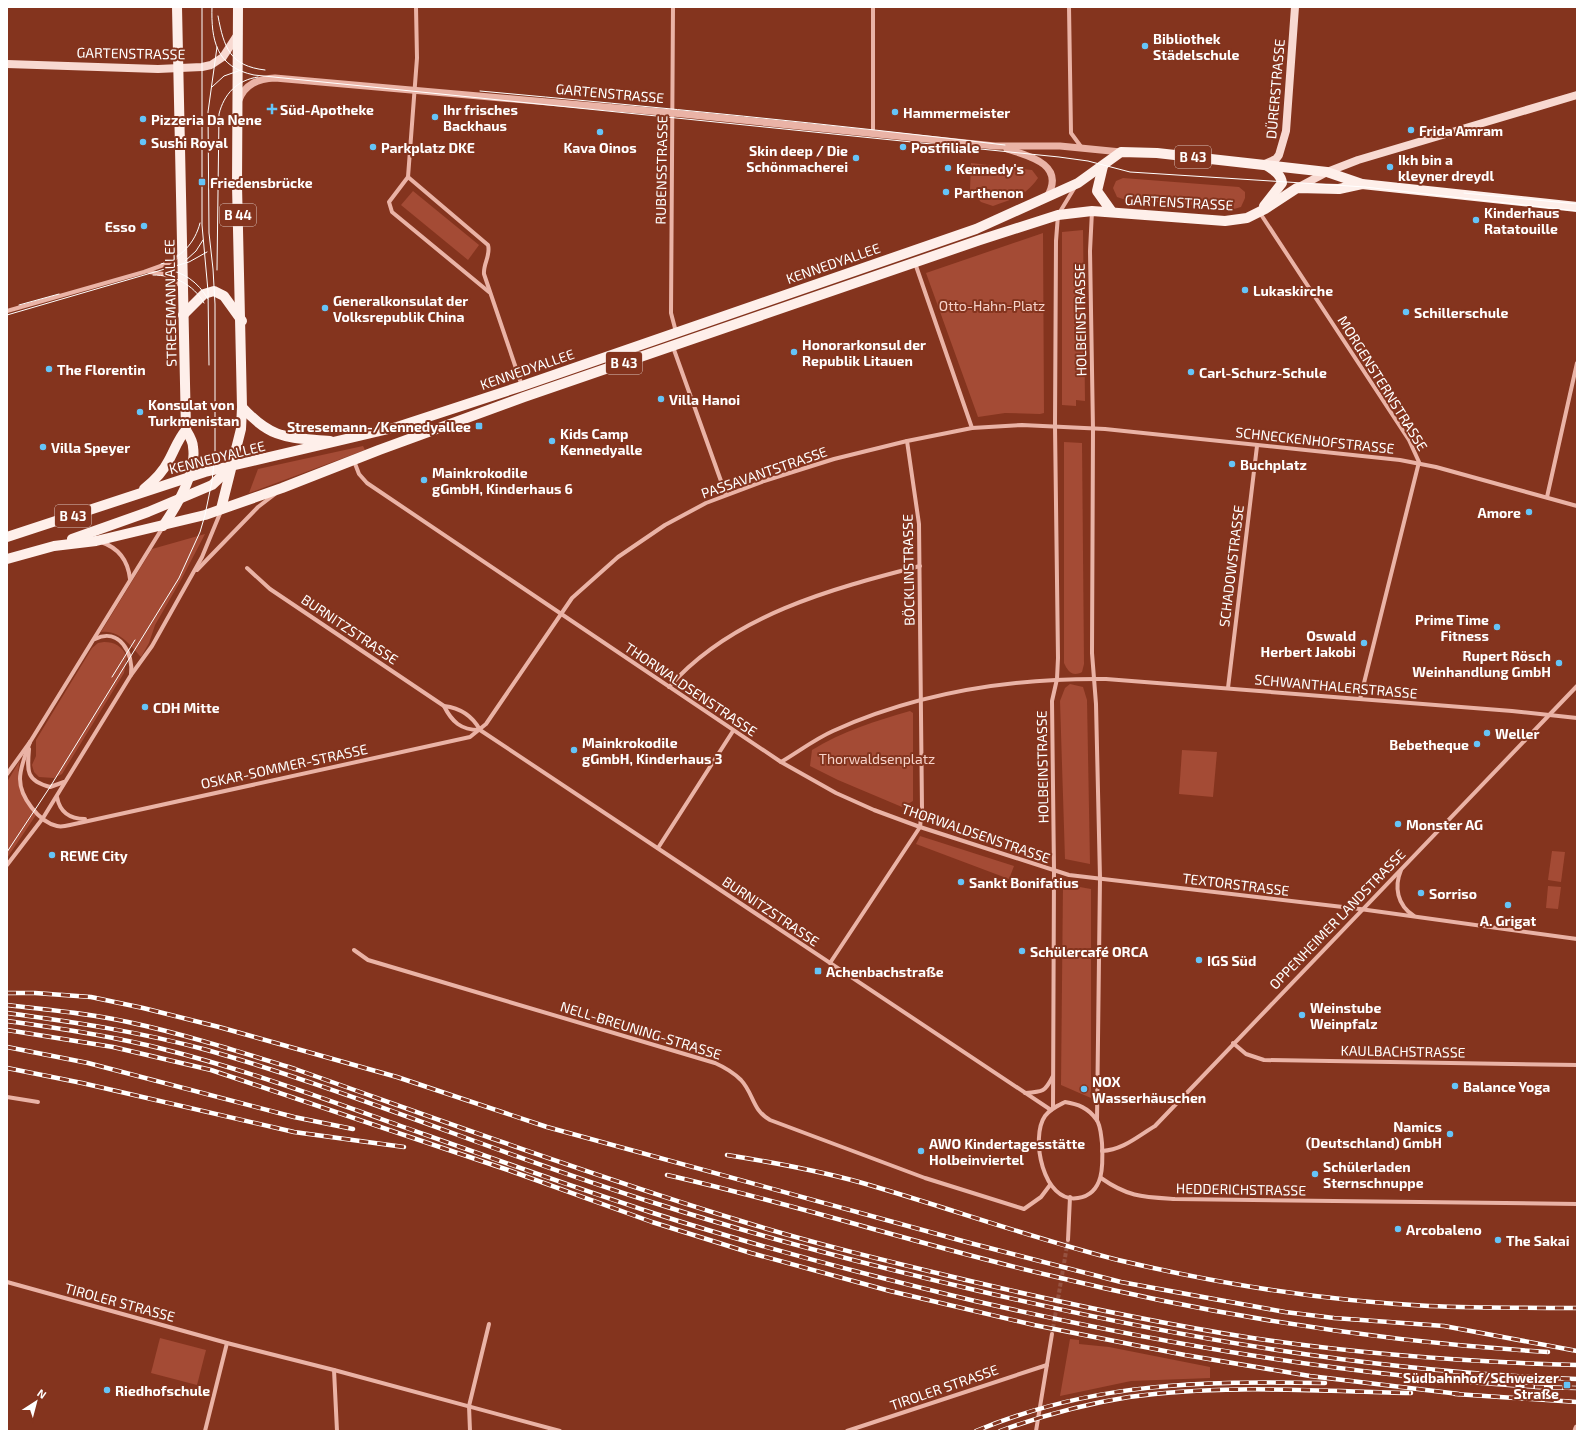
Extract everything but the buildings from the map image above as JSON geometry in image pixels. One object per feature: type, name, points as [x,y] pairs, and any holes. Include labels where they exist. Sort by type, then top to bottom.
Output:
[{"type":"main road","name":"STRESEMANNALLEE","points":[[163,526],[180,499],[188,478],[194,446],[186,430],[177,7]]},
{"type":"main road","name":"B 44","points":[[221,509],[241,429],[242,407],[242,322],[238,239],[238,7]]},
{"type":"main road","name":"DÜRERSTRASSE","points":[[1265,164],[1276,159],[1279,155],[1286,131],[1295,7]]},
{"type":"main road","name":"GARTENSTRASSE","points":[[7,64],[178,68],[202,67],[214,63],[226,55],[238,34]]},
{"type":"main road","points":[[1297,188],[1327,172],[1358,160],[1577,95]]},
{"type":"main road","name":"GARTENSTRASSE","points":[[1121,152],[1157,153],[1265,164],[1327,172],[1362,184],[1577,207]]},
{"type":"main road","name":"B 43","points":[[1047,197],[1078,183],[1121,152]]},
{"type":"main road","points":[[1106,164],[1097,191],[1112,212]]},
{"type":"main road","points":[[1259,212],[1282,183],[1281,178],[1274,170],[1265,164]]},
{"type":"main road","name":"GARTENSTRASSE","points":[[1026,224],[1058,215],[1092,211],[1225,221],[1247,218],[1297,188],[1339,189],[1362,184]]},
{"type":"main road","name":"KENNEDYALLEE","points":[[7,537],[188,478],[232,466],[339,442],[397,427],[522,386],[976,229],[1047,197]]},
{"type":"main road","name":"KENNEDYALLEE","points":[[7,559],[54,546],[96,541],[163,526],[221,509],[282,488],[524,397],[1026,224]]},
{"type":"main road","points":[[183,315],[204,294],[214,291],[224,296],[242,322]]},
{"type":"main road","points":[[242,407],[253,420],[279,436],[291,439],[339,442]]},
{"type":"main road","points":[[138,494],[154,481],[169,461],[178,439],[186,430]]},
{"type":"main road","name":"B 43","points":[[54,546],[180,499],[212,485],[232,466]]},
{"type":"street","points":[[416,7],[417,58],[408,177],[389,202],[392,212],[490,292]]},
{"type":"street","name":"RUBENSSTRASSE","points":[[673,7],[671,313],[676,332]]},
{"type":"street","points":[[873,7],[873,134]]},
{"type":"street","points":[[1069,7],[1071,133],[1082,149]]},
{"type":"street","name":"GARTENSTRASSE","points":[[237,108],[244,90],[253,82],[265,79],[401,90],[415,89],[673,113],[995,146],[1060,146],[1121,152]]},
{"type":"street","name":"GARTENSTRASSE","points":[[995,146],[1042,162],[1051,174],[1053,185],[1047,197]]},
{"type":"street","points":[[408,177],[486,241],[489,249],[484,274],[522,386]]},
{"type":"street","points":[[1058,215],[1078,183]]},
{"type":"street","name":"HOLBEINSTRASSE","points":[[1092,211],[1090,252],[1093,429],[1093,679],[1096,704],[1100,878],[1097,1120]]},
{"type":"street","name":"MORGENSTERNSTRASSE","points":[[1259,212],[1409,440],[1419,462],[1360,699]]},
{"type":"street","name":"HOLBEINSTRASSE","points":[[1052,1108],[1054,1074],[1054,871],[1052,701],[1057,679],[1055,426],[1056,241],[1058,215]]},
{"type":"street","points":[[7,311],[144,272],[169,263],[183,253]]},
{"type":"street","points":[[915,262],[972,428]]},
{"type":"street","points":[[144,272],[164,274],[183,288]]},
{"type":"street","points":[[673,346],[726,495]]},
{"type":"street","points":[[1547,497],[1577,363]]},
{"type":"street","name":"PASSAVANTSTRASSE","points":[[480,730],[486,724],[560,613],[580,589],[638,542],[686,513],[726,495],[814,465],[907,441],[972,428],[1002,425],[1055,426]]},
{"type":"street","points":[[1055,426],[1093,429]]},
{"type":"street","name":"SCHNECKENHOFSTRASSE","points":[[1093,429],[1419,462],[1577,506]]},
{"type":"street","name":"BÖCKLINSTRASSE","points":[[907,441],[916,495],[920,566],[920,700]]},
{"type":"street","name":"SCHADOWSTRASSE","points":[[1228,688],[1257,446]]},
{"type":"street","name":"THORWALDSENSTRASSE","points":[[354,461],[359,474],[367,483],[781,762],[836,793],[920,827],[1054,871]]},
{"type":"street","points":[[194,573],[258,507],[282,488]]},
{"type":"street","points":[[7,865],[57,797],[64,782],[131,676],[152,646],[194,573],[211,539],[221,509]]},
{"type":"street","name":"STRESEMANNALLEE","points":[[7,774],[30,742],[163,526]]},
{"type":"street","points":[[96,541],[113,547],[120,552],[128,566],[130,580]]},
{"type":"street","points":[[669,687],[687,668],[718,643],[774,613],[834,590],[920,566]]},
{"type":"street","name":"BURNITZSTRASSE","points":[[247,568],[270,589],[444,706],[457,708],[475,720],[480,730],[1025,1094],[1052,1108]]},
{"type":"street","points":[[94,639],[103,635],[116,638],[122,644],[131,657],[131,676]]},
{"type":"street","name":"SCHWANTHALERSTRASSE","points":[[920,700],[992,685],[1057,679],[1093,679],[1228,688],[1577,718]]},
{"type":"street","name":"OPPENHEIMER LANDSTRASSE","points":[[1102,1151],[1114,1150],[1121,1147],[1155,1126],[1360,909],[1402,868],[1577,686]]},
{"type":"street","points":[[781,762],[833,731],[920,700],[922,809],[920,827],[830,963]]},
{"type":"street","name":"BURNITZSTRASSE","points":[[444,706],[450,718],[467,730],[480,730]]},
{"type":"street","name":"OSKAR-SOMMER-STRASSE","points":[[43,818],[57,826],[70,825],[470,737],[480,730]]},
{"type":"street","points":[[658,848],[733,731]]},
{"type":"street","name":"STRESEMANNALLEE","points":[[30,742],[28,767],[29,776],[36,782],[50,787],[64,782]]},
{"type":"street","name":"STRESEMANNALLEE","points":[[30,742],[20,779],[24,794],[43,818]]},
{"type":"street","name":"OSKAR-SOMMER-STRASSE","points":[[57,797],[58,804],[68,816],[74,819],[92,819]]},
{"type":"street","points":[[1402,868],[1397,883],[1398,897],[1408,912],[1416,917]]},
{"type":"street","name":"TEXTORSTRASSE","points":[[1054,871],[1100,878],[1360,909],[1577,939]]},
{"type":"street","name":"NELL-BREUNING-STRASSE","points":[[354,950],[368,960],[726,1068],[742,1080],[761,1115],[770,1120],[925,1178],[1024,1209],[1041,1197],[1050,1185]]},
{"type":"street","name":"KAULBACHSTRASSE","points":[[1233,1043],[1246,1054],[1264,1060],[1577,1065]]},
{"type":"street","points":[[1025,1094],[1042,1092],[1048,1087],[1054,1074]]},
{"type":"street","points":[[7,1097],[38,1102]]},
{"type":"street","points":[[1065,1102],[1076,1104],[1087,1109],[1097,1120],[1101,1135],[1103,1165],[1101,1178],[1096,1186],[1087,1195],[1077,1199],[1063,1196],[1050,1185],[1044,1175],[1040,1157],[1040,1132],[1044,1117],[1052,1108],[1065,1102]]},
{"type":"street","name":"HEDDERICHSTRASSE","points":[[1101,1178],[1117,1189],[1136,1196],[1175,1199],[1577,1204]]},
{"type":"street","points":[[1068,1240],[1070,1197]]},
{"type":"street","name":"TIROLER STRASSE","points":[[7,1282],[227,1343],[334,1370],[560,1431]]},
{"type":"street","points":[[470,1431],[469,1406],[488,1324]]},
{"type":"street","points":[[1036,1431],[1052,1334]]},
{"type":"street","points":[[205,1431],[227,1343]]},
{"type":"street","name":"TIROLER STRASSE","points":[[847,1431],[1047,1365]]},
{"type":"street","points":[[334,1370],[337,1431]]},
{"type":"green space","points":[[971,163],[1032,170],[1038,178],[1029,189],[1023,193],[993,206],[981,202],[970,190]]},
{"type":"green space","points":[[1123,178],[1239,187],[1245,192],[1245,198],[1241,207],[1234,209],[1123,199],[1117,197],[1113,188],[1116,181]]},
{"type":"green space","points":[[413,191],[479,245],[468,260],[401,205]]},
{"type":"green space","points":[[1083,230],[1085,401],[1076,400],[1076,406],[1062,405],[1062,232]]},
{"type":"green space","name":"Otto-Hahn-Platz","points":[[1043,233],[1044,413],[1005,413],[978,417],[926,273]]},
{"type":"green space","points":[[1064,442],[1082,443],[1084,664],[1082,672],[1076,674],[1071,673],[1064,663]]},
{"type":"green space","points":[[363,446],[365,450],[249,493],[258,469]]},
{"type":"green space","points":[[205,534],[155,625],[149,643],[141,657],[119,635],[101,632],[152,549]]},
{"type":"green space","points":[[104,642],[117,645],[127,656],[124,673],[62,774],[54,778],[39,777],[34,772],[32,765],[36,756],[36,740],[92,648],[98,643]]},
{"type":"green space","points":[[1070,684],[1083,687],[1087,700],[1090,864],[1065,859],[1060,701],[1065,688]]},
{"type":"green space","name":"Thorwaldsenplatz","points":[[910,711],[913,713],[913,801],[902,807],[838,780],[810,766],[812,750],[824,743],[860,727]]},
{"type":"green space","points":[[1182,750],[1217,752],[1213,797],[1179,794]]},
{"type":"green space","points":[[20,760],[18,776],[20,790],[26,802],[36,815],[7,858],[7,782]]},
{"type":"green space","points":[[920,836],[1014,866],[1009,879],[916,844]]},
{"type":"green space","points":[[1552,851],[1565,852],[1561,882],[1548,880]]},
{"type":"green space","points":[[1063,884],[1091,889],[1091,1098],[1061,1085]]},
{"type":"green space","points":[[1548,886],[1561,887],[1558,909],[1546,908]]},
{"type":"green space","points":[[160,1338],[206,1350],[197,1385],[151,1373]]},
{"type":"green space","points":[[1070,1339],[1079,1340],[1079,1344],[1109,1347],[1210,1367],[1210,1378],[1131,1381],[1060,1396]]},
{"type":"tunnel","points":[[1052,1334],[1068,1240]]},
{"type":"tram line","points":[[202,7],[202,225],[208,291],[209,365]]},
{"type":"tram line","points":[[212,7],[213,30],[218,50],[231,66],[254,75],[1059,157],[1088,161],[1130,172],[1365,187],[1577,211]]},
{"type":"tram line","points":[[218,16],[226,46],[236,60],[253,68],[265,70]]},
{"type":"tram line","points":[[7,852],[50,787],[179,578],[200,532],[205,515],[212,481],[215,453],[215,304],[209,233],[208,112],[217,47]]},
{"type":"tram line","points":[[212,87],[224,76],[241,70]]},
{"type":"tram line","points":[[217,270],[219,114],[224,100],[232,89],[244,81],[258,77]]},
{"type":"tram line","points":[[480,91],[743,116],[1005,145]]},
{"type":"tram line","points":[[1464,193],[1577,204]]},
{"type":"tram line","points":[[161,264],[175,258],[186,249],[195,237],[200,223]]},
{"type":"tram line","points":[[185,261],[196,251],[203,240]]},
{"type":"tram line","points":[[7,315],[189,262],[207,252]]},
{"type":"tram line","points":[[165,269],[172,270],[190,279],[200,288],[208,299]]},
{"type":"tram line","points":[[153,275],[161,275],[182,282],[200,296],[204,303]]},
{"type":"tram line","points":[[19,305],[59,294]]},
{"type":"tram line","points":[[112,677],[135,640]]},
{"type":"railway","points":[[7,993],[35,993],[91,997],[219,1027],[397,1077],[547,1127],[970,1243],[1121,1282],[1285,1312],[1334,1318],[1444,1326],[1577,1351]]},
{"type":"railway","points":[[7,1005],[113,1019],[191,1038],[295,1069],[573,1166],[741,1221],[853,1252],[1001,1288],[1141,1318],[1287,1343],[1370,1353],[1494,1362],[1577,1365]]},
{"type":"railway","points":[[7,1013],[107,1028],[207,1050],[321,1086],[604,1187],[739,1229],[896,1271],[975,1290],[1124,1323],[1274,1350],[1425,1369],[1577,1379]]},
{"type":"railway","points":[[7,1021],[105,1036],[163,1049],[222,1065],[252,1074],[493,1159],[653,1213],[813,1260],[975,1301],[1115,1331],[1256,1356],[1397,1375],[1540,1387]]},
{"type":"railway","points":[[7,1030],[113,1047],[211,1070],[508,1170],[652,1222],[751,1253],[890,1291],[1034,1325],[1185,1355],[1310,1376],[1459,1394]]},
{"type":"railway","points":[[7,1047],[88,1063],[294,1117],[353,1129]]},
{"type":"railway","points":[[7,1068],[82,1083],[294,1132],[404,1147]]},
{"type":"railway","points":[[727,1155],[760,1160],[859,1182],[1085,1251],[1156,1269],[1233,1284],[1312,1296],[1390,1304],[1466,1307],[1577,1308]]},
{"type":"railway","points":[[667,1175],[715,1186],[952,1251],[1048,1275],[1172,1302],[1296,1325],[1359,1334],[1548,1352]]},
{"type":"railway","points":[[976,1431],[1020,1415],[1063,1403],[1105,1394],[1148,1388],[1191,1384],[1279,1382],[1325,1383]]},
{"type":"railway","points":[[1535,1387],[1577,1388]]},
{"type":"railway","points":[[1000,1431],[1047,1415],[1080,1407],[1129,1397],[1164,1393],[1234,1389],[1411,1393]]},
{"type":"railway","points":[[1455,1394],[1577,1402]]},
{"type":"place","name":"Bibliothek Städelschule","points":[[1145,46]]},
{"type":"place","name":"Süd-Apotheke","points":[[272,109]]},
{"type":"place","name":"Hammermeister","points":[[895,112]]},
{"type":"place","name":"Ihr frisches Backhaus","points":[[435,117]]},
{"type":"place","name":"Pizzeria Da Nene","points":[[143,119]]},
{"type":"place","name":"Frida Amram","points":[[1411,130]]},
{"type":"place","name":"Kava Oinos","points":[[600,132]]},
{"type":"place","name":"Sushi Royal","points":[[143,142]]},
{"type":"place","name":"Parkplatz DKE","points":[[373,147]]},
{"type":"place","name":"Postfiliale","points":[[903,147]]},
{"type":"place","name":"Skin deep / Die Schönmacherei","points":[[856,158]]},
{"type":"place","name":"Ikh bin a kleyner dreydl","points":[[1390,167]]},
{"type":"place","name":"Kennedy's","points":[[948,168]]},
{"type":"place","name":"Friedensbrücke","points":[[202,182]]},
{"type":"place","name":"Parthenon","points":[[946,192]]},
{"type":"place","name":"Kinderhaus Ratatouille","points":[[1476,220]]},
{"type":"place","name":"Esso","points":[[144,226]]},
{"type":"place","name":"Lukaskirche","points":[[1245,290]]},
{"type":"place","name":"Generalkonsulat der Volksrepublik China","points":[[325,308]]},
{"type":"place","name":"Schillerschule","points":[[1406,312]]},
{"type":"place","name":"Honorarkonsul der Republik Litauen","points":[[794,352]]},
{"type":"place","name":"The Florentin","points":[[49,369]]},
{"type":"place","name":"Carl-Schurz-Schule","points":[[1191,372]]},
{"type":"place","name":"Villa Hanoi","points":[[661,399]]},
{"type":"place","name":"Konsulat von Turkmenistan","points":[[140,412]]},
{"type":"place","name":"Stresemann-/Kennedyallee","points":[[479,426]]},
{"type":"place","name":"Kids Camp Kennedyalle","points":[[552,441]]},
{"type":"place","name":"Villa Speyer","points":[[43,447]]},
{"type":"place","name":"Buchplatz","points":[[1232,464]]},
{"type":"place","name":"Mainkrokodile gGmbH, Kinderhaus 6","points":[[424,480]]},
{"type":"place","name":"Amore","points":[[1529,512]]},
{"type":"place","name":"Prime Time Fitness","points":[[1497,627]]},
{"type":"place","name":"Oswald Herbert Jakobi","points":[[1364,643]]},
{"type":"place","name":"Rupert Rösch Weinhandlung GmbH","points":[[1559,663]]},
{"type":"place","name":"CDH Mitte","points":[[145,707]]},
{"type":"place","name":"Weller","points":[[1487,733]]},
{"type":"place","name":"Bebetheque","points":[[1477,744]]},
{"type":"place","name":"Mainkrokodile gGmbH, Kinderhaus 3","points":[[574,750]]},
{"type":"place","name":"Monster AG","points":[[1398,824]]},
{"type":"place","name":"REWE City","points":[[52,855]]},
{"type":"place","name":"Sankt Bonifatius","points":[[961,882]]},
{"type":"place","name":"Sorriso","points":[[1421,893]]},
{"type":"place","name":"A. Grigat","points":[[1508,905]]},
{"type":"place","name":"Schülercafé ORCA","points":[[1022,951]]},
{"type":"place","name":"IGS Süd","points":[[1199,960]]},
{"type":"place","name":"Achenbachstraße","points":[[818,971]]},
{"type":"place","name":"Weinstube Weinpfalz","points":[[1302,1015]]},
{"type":"place","name":"Balance Yoga","points":[[1455,1086]]},
{"type":"place","name":"NOX Wasserhäuschen","points":[[1084,1089]]},
{"type":"place","name":"Namics (Deutschland) GmbH","points":[[1450,1134]]},
{"type":"place","name":"AWO Kindertagesstätte Holbeinviertel","points":[[921,1151]]},
{"type":"place","name":"Schülerladen Sternschnuppe","points":[[1315,1174]]},
{"type":"place","name":"Arcobaleno","points":[[1398,1229]]},
{"type":"place","name":"The Sakai","points":[[1498,1240]]},
{"type":"place","name":"Südbahnhof/Schweizer Straße","points":[[1567,1385]]},
{"type":"place","name":"Riedhofschule","points":[[107,1390]]}]
